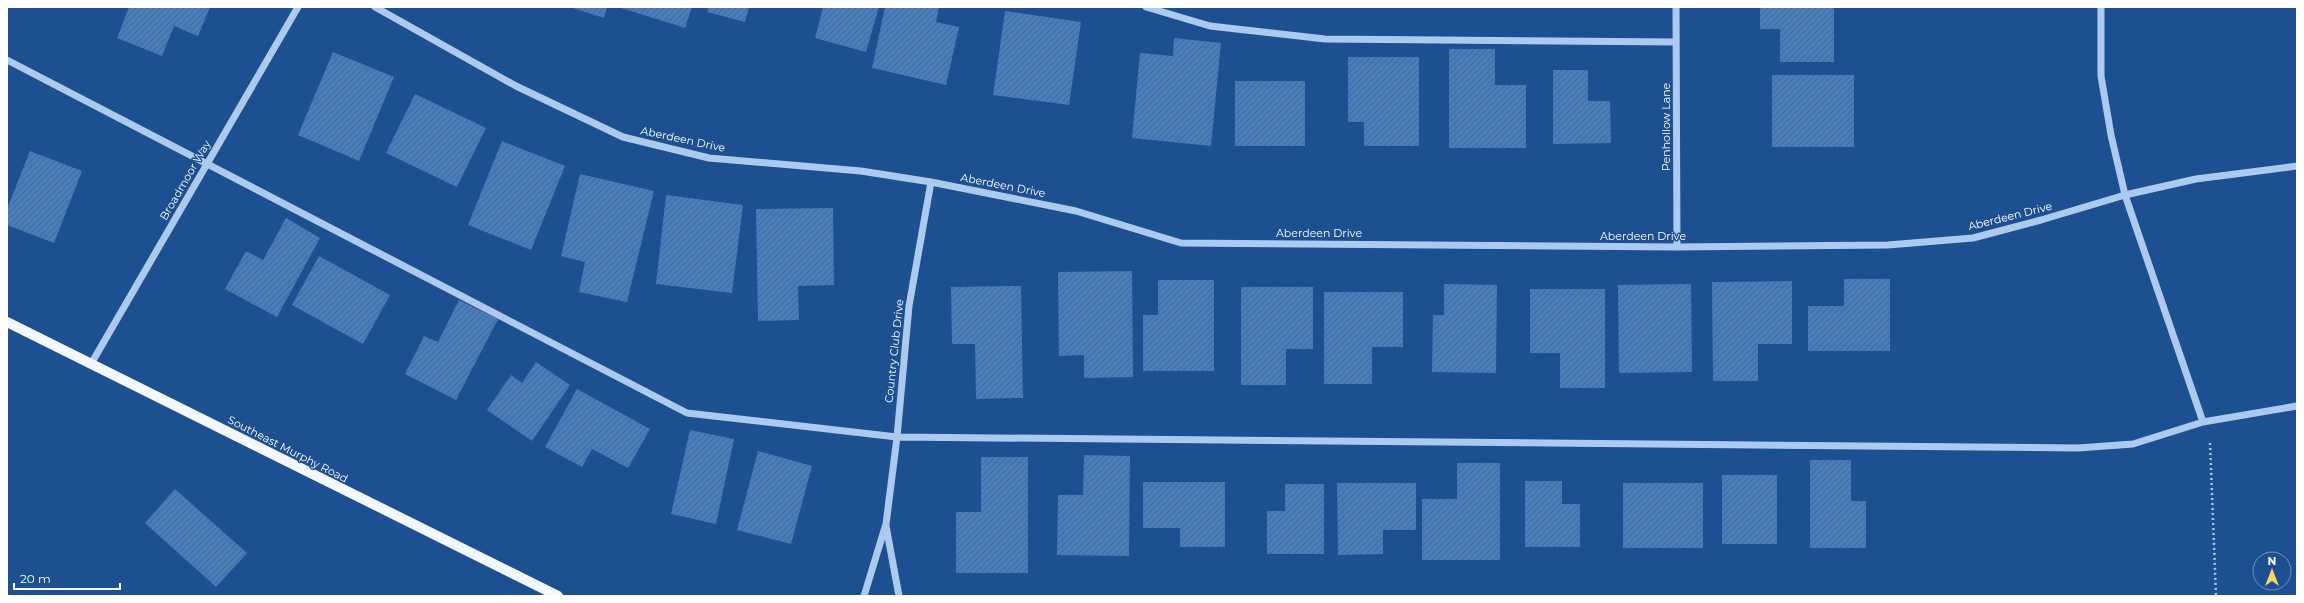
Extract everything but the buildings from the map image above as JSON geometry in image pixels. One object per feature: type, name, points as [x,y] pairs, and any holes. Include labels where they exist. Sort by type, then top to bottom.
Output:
[{"type":"main road","name":"Southeast Murphy Road","points":[[7,322],[558,596]]},
{"type":"street","name":"Broadmoor Way","points":[[91,364],[298,7]]},
{"type":"street","name":"Aberdeen Drive","points":[[375,7],[516,86],[623,137],[709,158],[861,170],[930,182],[1076,211],[1181,243],[1677,247],[1888,245],[1973,238],[2125,195],[2196,179],[2297,166]]},
{"type":"street","points":[[1146,7],[1210,26],[1325,40],[1676,42]]},
{"type":"street","name":"Penhollow Lane","points":[[1676,7],[1677,247]]},
{"type":"street","points":[[2101,7],[2100,76],[2111,135],[2125,195],[2203,422]]},
{"type":"street","points":[[7,60],[687,413],[897,437],[2078,448],[2133,444],[2203,422],[2297,406]]},
{"type":"street","name":"Country Club Drive","points":[[864,596],[886,524],[897,437],[909,306],[930,182]]},
{"type":"street","name":"Country Club Drive","points":[[886,524],[899,596]]},
{"type":"path","points":[[2203,422],[2211,446],[2216,596]]}]
